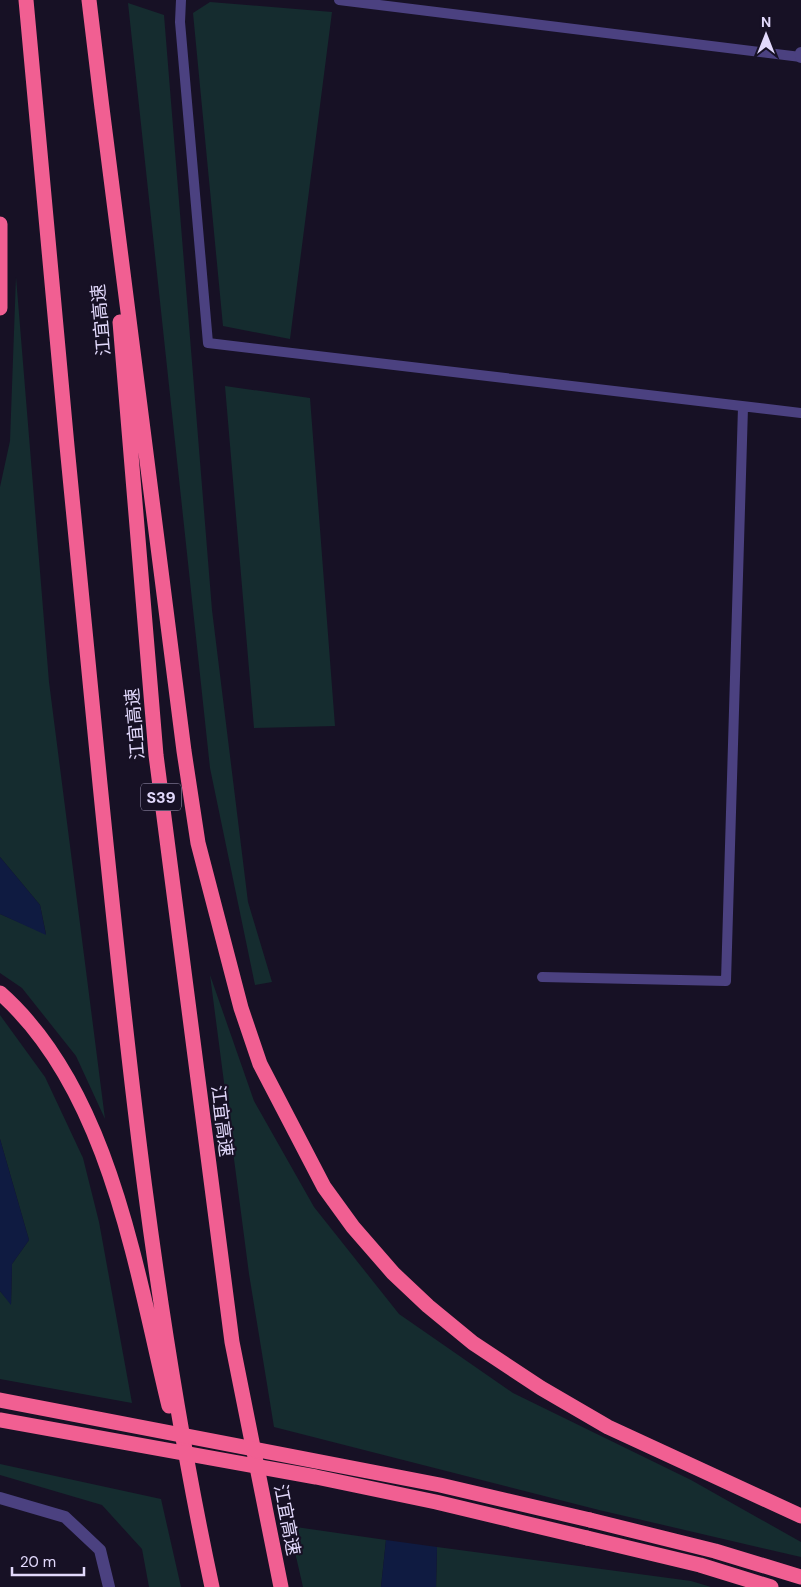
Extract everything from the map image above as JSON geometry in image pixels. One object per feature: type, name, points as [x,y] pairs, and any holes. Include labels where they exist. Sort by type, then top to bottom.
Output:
[{"type":"highway","points":[[26,0],[81,595],[128,1061],[161,1304],[200,1531]]},
{"type":"highway","name":"江宜高速","points":[[89,0],[101,100],[156,755],[232,1342],[282,1587]]},
{"type":"highway","points":[[101,100],[184,751],[198,842],[241,1008],[260,1064],[324,1187],[353,1227],[393,1273],[428,1306],[473,1343],[541,1388],[608,1427],[801,1516]]},
{"type":"highway","points":[[0,224],[0,308]]},
{"type":"highway","points":[[0,993],[16,1007],[58,1063],[78,1097],[105,1157],[130,1249],[200,1531],[212,1587]]},
{"type":"highway","points":[[0,1400],[430,1483],[715,1551],[801,1578]]},
{"type":"highway","points":[[0,1420],[316,1477],[436,1502],[700,1565],[771,1587]]},
{"type":"street","points":[[0,1498],[66,1517],[100,1550],[109,1587]]},
{"type":"lane","points":[[182,0],[180,22],[208,343],[801,414]]},
{"type":"lane","points":[[339,0],[801,57]]},
{"type":"lane","points":[[542,977],[726,981],[743,407]]},
{"type":"green space","points":[[210,2],[332,12],[290,339],[223,326],[193,13]]},
{"type":"green space","points":[[128,3],[164,15],[212,610],[248,902],[272,982],[255,985],[210,768]]},
{"type":"green space","points":[[16,277],[49,682],[105,1119],[76,1056],[22,988],[0,973],[0,914],[46,934],[40,905],[0,857],[0,487],[10,441]]},
{"type":"green space","points":[[225,386],[310,398],[335,726],[254,728]]},
{"type":"green space","points":[[210,975],[254,1101],[314,1207],[399,1314],[513,1393],[691,1480],[801,1542],[801,1557],[599,1510],[274,1427],[249,1274]]},
{"type":"green space","points":[[0,1015],[45,1077],[83,1158],[99,1222],[132,1403],[0,1379],[0,1291],[11,1304],[12,1264],[29,1240],[0,1139]]},
{"type":"green space","points":[[0,1464],[161,1499],[181,1587],[149,1587],[142,1549],[102,1505],[0,1475]]},
{"type":"green space","points":[[289,1526],[386,1540],[381,1587],[303,1587]]},
{"type":"green space","points":[[437,1547],[691,1581],[711,1587],[436,1587]]},
{"type":"water","points":[[0,857],[40,905],[46,935],[0,914]]},
{"type":"water","points":[[0,1139],[29,1240],[12,1264],[11,1305],[0,1291]]},
{"type":"water","points":[[386,1540],[437,1547],[436,1587],[381,1587]]}]
